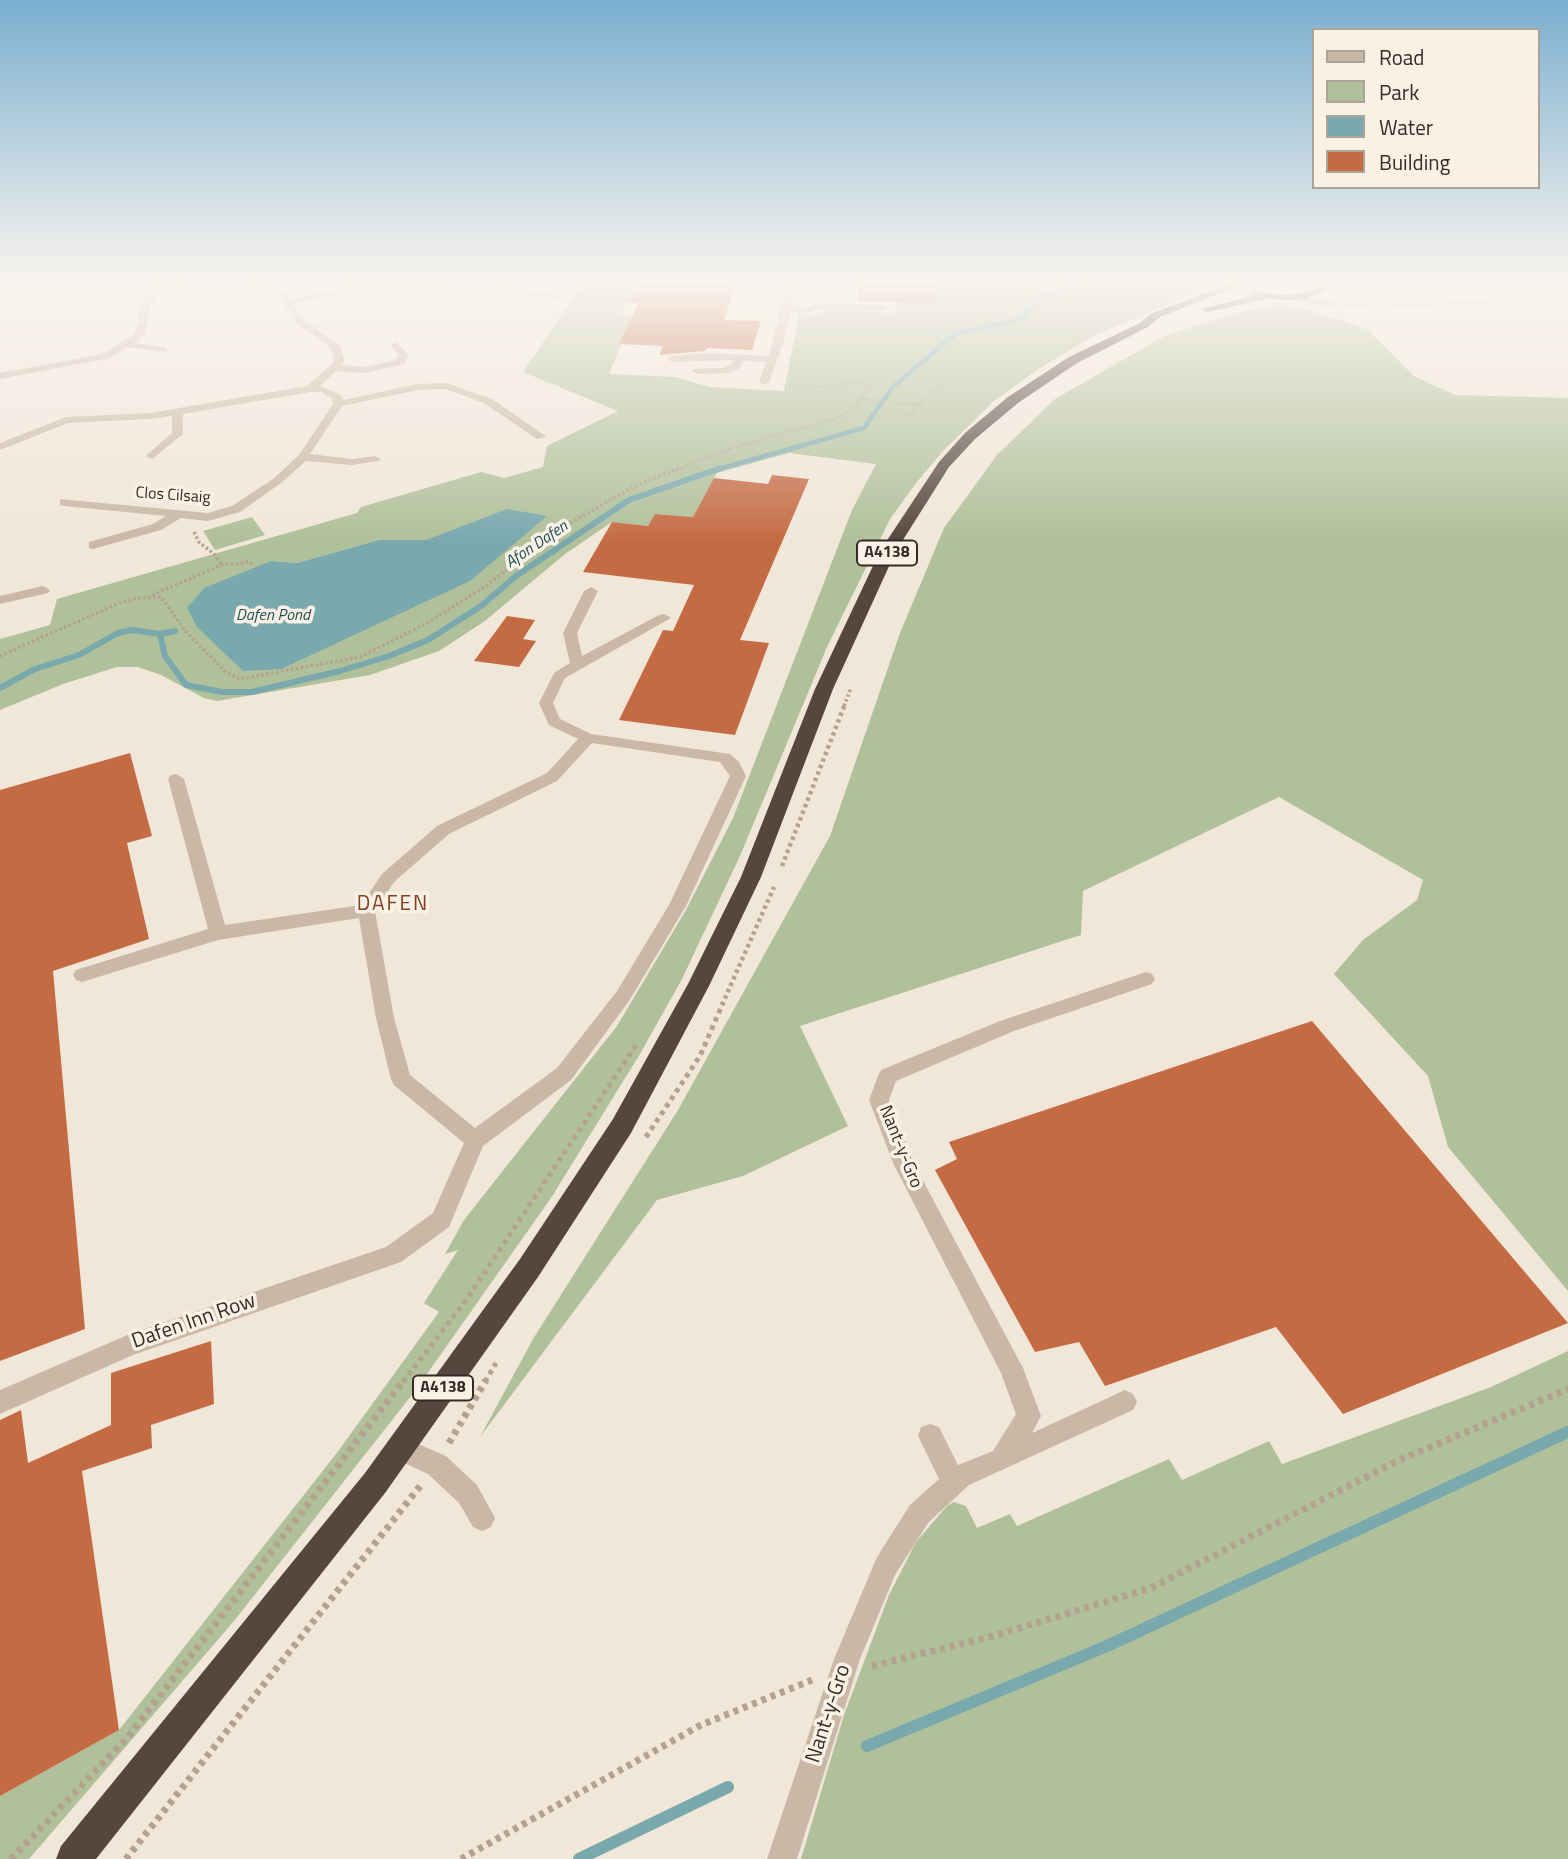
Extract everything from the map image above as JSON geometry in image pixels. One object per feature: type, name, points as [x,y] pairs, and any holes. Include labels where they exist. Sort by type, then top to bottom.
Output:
[{"type":"highway","name":"A4138","points":[[74,1859],[375,1483],[536,1257],[622,1126],[673,1033],[751,877],[824,690],[888,551],[921,497],[944,465],[970,436],[1013,400],[1058,370]]},
{"type":"street","points":[[0,376],[33,370]]},
{"type":"street","points":[[310,389],[332,370]]},
{"type":"street","points":[[696,371],[727,370]]},
{"type":"street","points":[[764,382],[768,370]]},
{"type":"street","points":[[0,447],[66,421],[150,416],[310,389],[323,389],[337,397],[338,404],[418,387],[446,386],[488,401],[541,437]]},
{"type":"street","name":"Clos Cilsaig","points":[[64,502],[208,517],[236,509],[278,481],[303,457],[338,404]]},
{"type":"street","points":[[152,456],[177,434],[177,411]]},
{"type":"street","points":[[303,457],[352,462],[375,459]]},
{"type":"street","points":[[93,545],[157,527],[177,514]]},
{"type":"street","points":[[0,600],[43,590]]},
{"type":"street","points":[[577,664],[570,633],[591,592]]},
{"type":"street","points":[[588,738],[552,777],[443,830],[388,878],[366,911],[385,1018],[401,1079],[475,1140],[564,1074],[623,996],[677,906],[738,776],[734,766],[725,758],[588,738],[554,722],[546,703],[559,676],[664,618]]},
{"type":"street","points":[[176,779],[218,933]]},
{"type":"street","points":[[82,975],[218,933],[366,911]]},
{"type":"street","name":"Nant-y-Gro","points":[[1001,1460],[1029,1416],[1011,1368],[904,1165],[880,1100],[888,1076],[1007,1026],[1146,979]]},
{"type":"street","name":"Dafen Inn Row","points":[[0,1402],[130,1345],[393,1255],[441,1220],[475,1140]]},
{"type":"street","name":"Nant-y-Gro","points":[[782,1859],[842,1673],[886,1566],[919,1514],[961,1476],[1125,1402]]},
{"type":"street","points":[[930,1436],[954,1482]]},
{"type":"street","points":[[400,1448],[437,1465],[468,1494],[482,1518]]},
{"type":"path","points":[[148,597],[161,597],[187,633],[226,672],[239,679],[359,657],[437,617],[483,588],[555,532],[633,487],[732,447],[838,418],[857,405],[869,385],[804,387],[764,382]]},
{"type":"path","points":[[911,415],[917,405],[940,386]]},
{"type":"path","points":[[860,399],[917,405]]},
{"type":"path","points":[[194,529],[194,535],[222,565]]},
{"type":"path","points":[[0,656],[117,604],[148,597],[222,565],[249,562],[254,565]]},
{"type":"path","points":[[461,1859],[701,1726],[806,1682],[993,1636],[1151,1588],[1397,1461],[1568,1389]]},
{"type":"green space","points":[[525,370],[611,370],[609,374],[676,377],[709,387],[784,391],[788,370],[1038,370],[994,401],[943,451],[890,519],[827,647],[740,856],[682,979],[640,1054],[551,1198],[415,1391],[234,1621],[29,1859],[0,1859],[0,1796],[119,1730],[336,1454],[439,1312],[424,1303],[458,1250],[445,1254],[464,1220],[617,1026],[686,910],[733,818],[852,510],[876,464],[789,453],[717,473],[693,517],[655,514],[648,526],[612,522],[565,554],[485,621],[439,651],[370,675],[217,701],[204,698],[161,675],[138,667],[117,667],[63,684],[0,710],[0,639],[50,625],[57,599],[357,513],[361,507],[481,472],[504,478],[543,467],[547,446],[618,411],[523,372]],"holes":[[[379,540],[426,540],[197,627],[270,561],[297,563]]]},
{"type":"green space","points":[[1106,370],[1408,370],[1414,376],[1455,395],[1568,398],[1568,1291],[1448,1147],[1428,1076],[1334,974],[1363,940],[1417,900],[1423,880],[1279,797],[1083,891],[1081,935],[800,1026],[848,1126],[743,1176],[657,1200],[480,1437],[533,1339],[678,1110],[830,836],[900,633],[944,528],[997,455],[1055,399]]},
{"type":"green space","points":[[252,517],[265,535],[215,550],[203,531]]},
{"type":"green space","points":[[1568,1351],[1568,1859],[801,1859],[844,1715],[889,1595],[916,1542],[947,1506],[954,1502],[966,1506],[977,1528],[1010,1514],[1017,1526],[1169,1459],[1182,1480],[1269,1441],[1282,1464],[1491,1387]]},
{"type":"water","name":"Dafen Pond","points":[[507,509],[547,516],[470,581],[281,669],[243,671],[197,627],[187,608],[204,588],[271,561],[297,563],[379,540],[426,540]]},
{"type":"building","points":[[772,475],[809,479],[740,640],[769,643],[735,735],[619,720],[663,630],[673,631],[694,585],[583,572],[612,522],[648,526],[655,514],[693,517],[714,478],[768,484]]},
{"type":"building","points":[[507,616],[535,620],[523,639],[536,641],[519,667],[474,661]]},
{"type":"building","points":[[130,753],[152,836],[127,843],[149,939],[53,971],[85,1329],[0,1361],[0,790]]},
{"type":"building","points":[[1312,1021],[1568,1323],[1343,1414],[1276,1327],[1105,1386],[1079,1342],[1035,1352],[935,1170],[957,1159],[949,1142]]},
{"type":"building","points":[[211,1341],[214,1404],[151,1425],[152,1448],[82,1471],[119,1730],[0,1796],[0,1420],[21,1410],[28,1463],[111,1425],[111,1373]]},
{"type":"waterway","name":"Afon Dafen","points":[[716,470],[864,428],[893,387],[913,370]]},
{"type":"waterway","name":"Afon Dafen","points":[[716,470],[721,468]]},
{"type":"waterway","name":"Afon Dafen","points":[[160,634],[165,656],[186,685],[222,692],[252,692],[340,671],[389,656],[428,640],[481,606],[516,576],[629,500],[716,470]]},
{"type":"waterway","name":"Afon Dafen","points":[[0,688],[35,669],[79,655],[118,633],[132,630],[160,634]]},
{"type":"waterway","points":[[160,634],[175,631]]},
{"type":"waterway","points":[[867,1746],[1107,1646],[1568,1432]]},
{"type":"waterway","points":[[579,1859],[728,1787]]},
{"type":"district","name":"DAFEN","points":[[393,905]]}]
